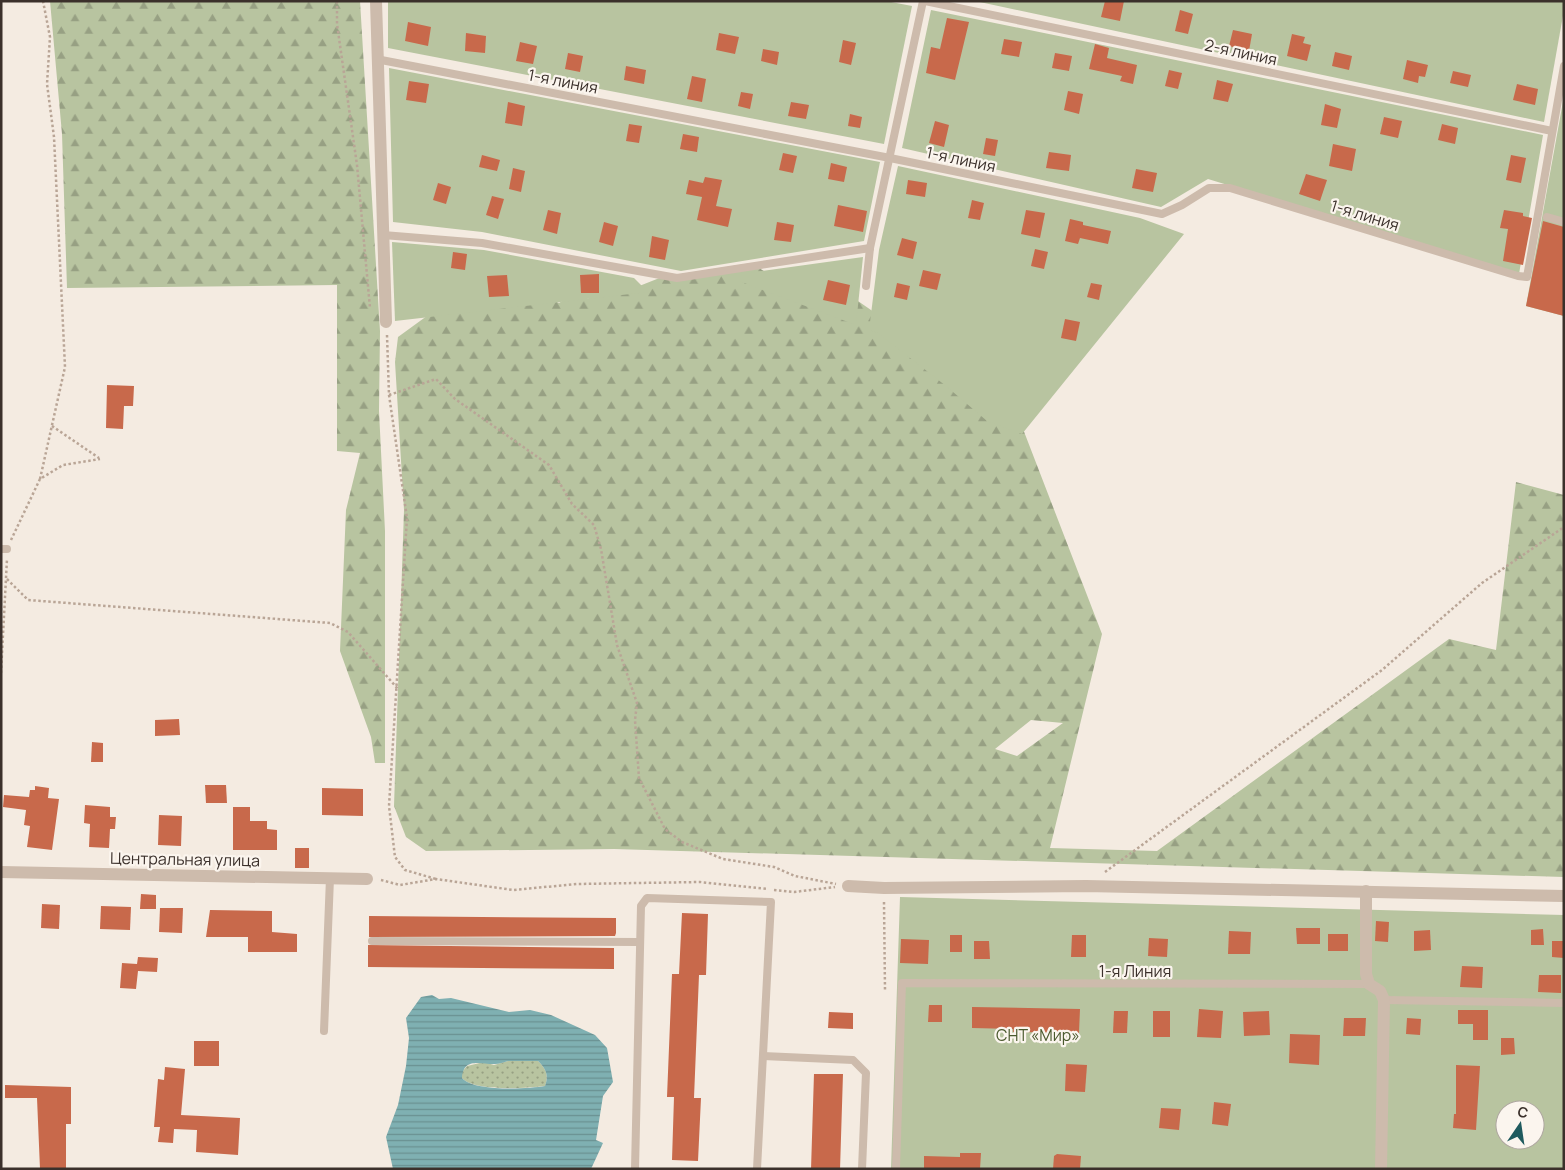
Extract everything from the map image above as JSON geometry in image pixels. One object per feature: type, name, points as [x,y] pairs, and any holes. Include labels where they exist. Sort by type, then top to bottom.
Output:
[{"type":"street","points":[[376,1],[376,58],[382,164],[384,327]]},
{"type":"street","name":"Центральная улица","points":[[1,872],[367,879]]},
{"type":"street","points":[[848,886],[884,888],[1086,886],[1564,896]]},
{"type":"street","points":[[1366,891],[1366,974],[1369,984],[1380,991],[1384,1000],[1381,1169]]},
{"type":"lane","name":"2-я линия","points":[[924,1],[1552,131]]},
{"type":"lane","points":[[866,286],[870,248],[924,1]]},
{"type":"lane","name":"1-я линия","points":[[376,58],[890,158],[1162,214],[1182,205],[1209,188],[1230,188],[1509,274],[1527,277],[1552,131]]},
{"type":"lane","points":[[1552,131],[1564,66]]},
{"type":"lane","points":[[1547,217],[1564,222]]},
{"type":"lane","points":[[383,235],[482,243],[677,278],[870,248]]},
{"type":"lane","points":[[324,1030],[330,878]]},
{"type":"lane","points":[[635,1169],[641,906],[647,898],[771,902],[757,1169]]},
{"type":"lane","points":[[372,941],[640,942]]},
{"type":"lane","name":"1-я Линия","points":[[896,1169],[902,984],[1369,984]]},
{"type":"lane","points":[[1384,1000],[1564,1003]]},
{"type":"lane","points":[[763,1056],[853,1060],[861,1066],[866,1073],[862,1169]]},
{"type":"path","points":[[1,673],[6,579],[4,549],[40,479],[65,368],[54,137],[47,84],[50,37],[43,1]]},
{"type":"path","points":[[337,1],[337,24],[355,147],[366,282],[371,310]]},
{"type":"path","points":[[384,327],[387,338]]},
{"type":"path","points":[[384,327],[387,338],[390,395],[407,518],[398,688],[389,806],[395,857],[405,870],[436,880],[513,890],[577,884],[700,882],[794,892],[848,886]]},
{"type":"path","points":[[390,395],[436,380],[454,399],[549,465],[572,504],[594,525],[601,549],[617,645],[637,703],[635,720],[639,778],[665,829],[682,842],[723,860],[767,866],[795,876],[848,886]]},
{"type":"path","points":[[40,479],[63,465],[100,459],[52,426]]},
{"type":"path","points":[[1086,886],[1382,670],[1482,582],[1564,527]]},
{"type":"path","points":[[6,579],[28,600],[330,624],[348,632],[398,688]]},
{"type":"path","points":[[367,879],[400,885],[436,880]]},
{"type":"path","points":[[884,888],[885,990]]},
{"type":"green space","points":[[50,1],[360,1],[380,331],[379,411],[385,531],[385,763],[375,763],[371,737],[340,651],[346,510],[360,453],[337,451],[337,285],[67,288],[62,134]]},
{"type":"green space","points":[[388,1],[886,1],[912,6],[884,144],[388,48]]},
{"type":"green space","points":[[975,1],[1564,1],[1564,10],[1544,122]]},
{"type":"green space","points":[[931,10],[1543,135],[1519,274],[1208,179],[1161,207],[902,148]]},
{"type":"green space","points":[[389,68],[880,162],[864,241],[681,271],[482,232],[393,222]]},
{"type":"green space","points":[[1564,96],[1564,316],[1526,306]]},
{"type":"green space","points":[[898,166],[1140,218],[1184,234],[1022,434],[987,421],[878,333],[869,330],[879,250]]},
{"type":"green space","points":[[392,242],[484,250],[634,278],[648,292],[395,321]]},
{"type":"green space","points":[[863,257],[856,325],[739,281],[747,273]]},
{"type":"green space","points":[[752,263],[771,276],[855,299],[887,321],[1023,429],[1102,634],[1050,848],[1157,851],[1449,639],[1496,650],[1516,482],[1564,495],[1564,877],[614,849],[426,851],[406,837],[394,806],[404,510],[395,362],[398,337],[431,313],[535,291],[559,303],[569,297],[587,299],[604,291],[619,294],[662,277]],"holes":[[[1031,720],[1063,723],[1017,756],[995,749]]]},
{"type":"green space","name":"СНТ «Мир»","points":[[900,897],[1564,915],[1564,1169],[891,1169]]},
{"type":"green space","points":[[508,1061],[538,1061],[546,1072],[545,1086],[489,1087],[469,1082],[462,1078],[462,1072],[467,1066],[484,1062],[494,1065]]},
{"type":"water","points":[[432,995],[439,999],[451,998],[509,1012],[530,1010],[551,1015],[595,1035],[607,1048],[613,1082],[603,1096],[596,1140],[603,1143],[591,1169],[393,1169],[386,1137],[398,1105],[406,1066],[409,1038],[406,1018],[421,997]],"holes":[[[508,1061],[538,1061],[546,1072],[545,1086],[527,1088],[478,1086],[462,1078],[466,1067],[474,1063],[497,1064]]]},
{"type":"building","points":[[1105,1],[1124,1],[1120,21],[1101,17]]},
{"type":"building","points":[[1180,10],[1193,14],[1188,34],[1175,31]]},
{"type":"building","points":[[947,18],[969,22],[955,80],[926,73],[931,47],[940,49]]},
{"type":"building","points":[[408,22],[431,27],[428,46],[405,41]]},
{"type":"building","points":[[1233,30],[1252,34],[1249,51],[1229,46]]},
{"type":"building","points":[[466,33],[486,36],[485,53],[465,51]]},
{"type":"building","points":[[719,33],[739,37],[735,54],[716,50]]},
{"type":"building","points":[[1292,34],[1305,37],[1303,43],[1311,45],[1307,61],[1287,56]]},
{"type":"building","points":[[1004,39],[1022,42],[1019,57],[1001,54]]},
{"type":"building","points":[[843,40],[856,43],[851,65],[839,62]]},
{"type":"building","points":[[520,42],[537,46],[533,64],[516,61]]},
{"type":"building","points":[[1095,44],[1109,48],[1107,58],[1137,65],[1133,84],[1120,81],[1122,76],[1089,69]]},
{"type":"building","points":[[763,49],[779,52],[777,65],[761,61]]},
{"type":"building","points":[[1335,52],[1352,56],[1349,70],[1332,66]]},
{"type":"building","points":[[568,53],[583,56],[580,72],[565,69]]},
{"type":"building","points":[[1055,53],[1072,56],[1069,71],[1052,68]]},
{"type":"building","points":[[1407,60],[1428,65],[1425,77],[1419,76],[1418,83],[1403,79]]},
{"type":"building","points":[[626,66],[646,70],[644,84],[624,80]]},
{"type":"building","points":[[1169,70],[1182,73],[1178,89],[1165,86]]},
{"type":"building","points":[[1453,71],[1471,75],[1468,87],[1450,83]]},
{"type":"building","points":[[692,76],[706,79],[702,102],[687,99]]},
{"type":"building","points":[[1217,80],[1233,84],[1228,102],[1213,99]]},
{"type":"building","points":[[409,81],[429,84],[426,103],[406,100]]},
{"type":"building","points":[[1517,84],[1538,89],[1535,105],[1513,100]]},
{"type":"building","points":[[1068,91],[1083,94],[1079,114],[1064,110]]},
{"type":"building","points":[[741,92],[753,94],[750,109],[738,106]]},
{"type":"building","points":[[508,102],[525,106],[522,126],[505,123]]},
{"type":"building","points":[[791,102],[809,105],[806,119],[788,116]]},
{"type":"building","points":[[1325,104],[1341,109],[1337,128],[1321,125]]},
{"type":"building","points":[[850,114],[862,117],[860,128],[848,126]]},
{"type":"building","points":[[1384,117],[1402,121],[1398,138],[1380,134]]},
{"type":"building","points":[[935,121],[949,125],[944,147],[929,143]]},
{"type":"building","points":[[629,124],[642,126],[639,143],[626,141]]},
{"type":"building","points":[[1442,124],[1458,128],[1455,144],[1438,140]]},
{"type":"building","points":[[683,134],[699,137],[697,152],[680,149]]},
{"type":"building","points":[[986,138],[998,140],[995,156],[983,154]]},
{"type":"building","points":[[1333,144],[1356,149],[1352,171],[1329,166]]},
{"type":"building","points":[[1049,152],[1071,155],[1069,171],[1046,168]]},
{"type":"building","points":[[783,153],[797,156],[793,173],[779,170]]},
{"type":"building","points":[[482,155],[500,160],[497,171],[479,167]]},
{"type":"building","points":[[1511,155],[1526,158],[1521,183],[1506,180]]},
{"type":"building","points":[[831,163],[847,167],[844,182],[828,179]]},
{"type":"building","points":[[513,168],[525,171],[521,192],[509,189]]},
{"type":"building","points":[[1136,169],[1157,173],[1153,192],[1132,188]]},
{"type":"building","points":[[1306,174],[1327,180],[1320,201],[1299,194]]},
{"type":"building","points":[[705,177],[722,180],[716,206],[732,209],[728,227],[697,220],[702,197],[686,194],[689,180],[703,183]]},
{"type":"building","points":[[908,180],[927,183],[925,197],[906,194]]},
{"type":"building","points":[[438,183],[451,187],[446,204],[433,200]]},
{"type":"building","points":[[492,196],[504,199],[498,219],[486,215]]},
{"type":"building","points":[[972,200],[984,203],[980,220],[968,218]]},
{"type":"building","points":[[838,205],[867,211],[863,232],[834,226]]},
{"type":"building","points":[[548,210],[561,213],[557,234],[543,230]]},
{"type":"building","points":[[1026,210],[1045,213],[1040,238],[1021,234]]},
{"type":"building","points":[[1504,210],[1523,213],[1523,216],[1532,218],[1523,265],[1503,261],[1508,229],[1500,228]]},
{"type":"building","points":[[1070,219],[1083,222],[1083,225],[1111,231],[1108,244],[1080,238],[1078,244],[1065,241]]},
{"type":"building","points":[[1543,221],[1564,227],[1564,316],[1526,306]]},
{"type":"building","points":[[604,222],[618,226],[613,246],[599,242]]},
{"type":"building","points":[[777,222],[794,225],[791,242],[774,240]]},
{"type":"building","points":[[652,236],[669,240],[665,260],[649,257]]},
{"type":"building","points":[[902,238],[917,242],[913,259],[897,255]]},
{"type":"building","points":[[1035,249],[1048,252],[1044,269],[1031,266]]},
{"type":"building","points":[[453,252],[467,254],[465,270],[451,268]]},
{"type":"building","points":[[923,270],[941,274],[937,290],[919,286]]},
{"type":"building","points":[[599,274],[599,293],[581,293],[580,275]]},
{"type":"building","points":[[507,275],[509,296],[489,297],[487,276]]},
{"type":"building","points":[[828,280],[850,285],[846,305],[823,300]]},
{"type":"building","points":[[897,283],[910,286],[907,300],[894,297]]},
{"type":"building","points":[[1091,283],[1102,285],[1099,300],[1087,297]]},
{"type":"building","points":[[1065,319],[1080,322],[1076,341],[1061,338]]},
{"type":"building","points":[[107,385],[134,386],[133,406],[124,406],[123,429],[106,428]]},
{"type":"building","points":[[179,719],[180,735],[155,736],[155,720]]},
{"type":"building","points":[[92,742],[103,743],[103,762],[91,762]]},
{"type":"building","points":[[205,785],[226,785],[227,803],[206,803]]},
{"type":"building","points":[[35,786],[49,788],[48,798],[59,799],[52,850],[27,847],[30,826],[24,825],[26,810],[3,807],[4,795],[29,797],[30,790],[35,790]]},
{"type":"building","points":[[322,788],[363,789],[363,816],[322,815]]},
{"type":"building","points":[[85,805],[110,807],[110,817],[116,817],[115,829],[110,829],[109,848],[89,847],[90,824],[84,823]]},
{"type":"building","points":[[233,807],[250,807],[250,821],[267,821],[267,829],[277,830],[277,850],[233,850]]},
{"type":"building","points":[[159,815],[182,816],[181,846],[158,845]]},
{"type":"building","points":[[295,848],[309,848],[309,868],[295,868]]},
{"type":"building","points":[[141,894],[156,895],[156,909],[140,909]]},
{"type":"building","points":[[42,904],[60,905],[59,929],[41,928]]},
{"type":"building","points":[[101,906],[131,907],[130,930],[100,929]]},
{"type":"building","points":[[160,908],[183,908],[182,933],[159,932]]},
{"type":"building","points":[[210,910],[272,911],[272,932],[297,934],[297,952],[248,952],[248,937],[206,937]]},
{"type":"building","points":[[682,913],[708,914],[706,975],[699,975],[694,1098],[701,1098],[698,1161],[672,1160],[674,1097],[667,1097],[672,974],[679,974]]},
{"type":"building","points":[[369,916],[616,918],[616,933],[615,936],[369,937]]},
{"type":"building","points":[[1376,921],[1389,922],[1388,942],[1375,941]]},
{"type":"building","points":[[1296,928],[1320,928],[1320,944],[1297,944]]},
{"type":"building","points":[[1543,929],[1544,945],[1531,945],[1531,930]]},
{"type":"building","points":[[1430,930],[1431,950],[1414,951],[1414,931]]},
{"type":"building","points":[[1229,931],[1251,932],[1250,954],[1228,954]]},
{"type":"building","points":[[1328,934],[1348,934],[1348,951],[1328,951]]},
{"type":"building","points":[[950,935],[962,935],[962,952],[950,952]]},
{"type":"building","points":[[1072,935],[1086,935],[1086,957],[1071,957]]},
{"type":"building","points":[[1149,938],[1168,939],[1167,957],[1148,956]]},
{"type":"building","points":[[901,939],[929,940],[928,964],[900,963]]},
{"type":"building","points":[[974,941],[989,941],[990,959],[974,959]]},
{"type":"building","points":[[1552,941],[1564,941],[1564,958],[1552,957]]},
{"type":"building","points":[[368,945],[614,948],[614,969],[368,967]]},
{"type":"building","points":[[138,957],[158,958],[157,972],[138,971],[136,989],[120,988],[122,963],[137,964]]},
{"type":"building","points":[[1462,966],[1483,967],[1482,988],[1460,987]]},
{"type":"building","points":[[1539,975],[1561,975],[1561,993],[1538,992]]},
{"type":"building","points":[[929,1005],[942,1005],[942,1022],[928,1022]]},
{"type":"building","points":[[972,1007],[1080,1009],[1079,1033],[1013,1032],[1013,1029],[972,1028]]},
{"type":"building","points":[[1199,1009],[1223,1011],[1221,1038],[1197,1037]]},
{"type":"building","points":[[1458,1010],[1488,1010],[1488,1040],[1473,1040],[1473,1024],[1458,1024]]},
{"type":"building","points":[[1114,1011],[1128,1011],[1127,1033],[1113,1033]]},
{"type":"building","points":[[1153,1011],[1170,1011],[1170,1037],[1153,1037]]},
{"type":"building","points":[[1269,1011],[1270,1035],[1244,1036],[1243,1012]]},
{"type":"building","points":[[829,1012],[853,1013],[853,1029],[828,1028]]},
{"type":"building","points":[[1344,1018],[1366,1018],[1365,1036],[1343,1036]]},
{"type":"building","points":[[1407,1018],[1421,1019],[1420,1035],[1406,1034]]},
{"type":"building","points":[[1290,1034],[1320,1035],[1319,1065],[1289,1063]]},
{"type":"building","points":[[1501,1038],[1514,1038],[1515,1054],[1501,1055]]},
{"type":"building","points":[[194,1041],[219,1041],[219,1066],[194,1066]]},
{"type":"building","points":[[1066,1064],[1087,1065],[1085,1092],[1065,1091]]},
{"type":"building","points":[[1456,1065],[1480,1066],[1476,1130],[1453,1128],[1454,1114],[1456,1114]]},
{"type":"building","points":[[165,1067],[185,1069],[181,1115],[240,1118],[238,1155],[196,1152],[197,1130],[174,1129],[173,1143],[158,1142],[160,1127],[154,1127],[158,1079],[164,1080]]},
{"type":"building","points":[[814,1074],[843,1074],[840,1169],[811,1169]]},
{"type":"building","points":[[5,1085],[71,1087],[71,1124],[66,1124],[66,1169],[40,1169],[37,1098],[5,1098]]},
{"type":"building","points":[[1214,1102],[1231,1104],[1228,1126],[1212,1124]]},
{"type":"building","points":[[1161,1108],[1181,1109],[1179,1130],[1159,1128]]},
{"type":"building","points":[[960,1153],[981,1153],[980,1169],[924,1169],[924,1156],[960,1157]]},
{"type":"building","points":[[1057,1154],[1081,1156],[1080,1169],[1053,1169],[1054,1156]]}]
